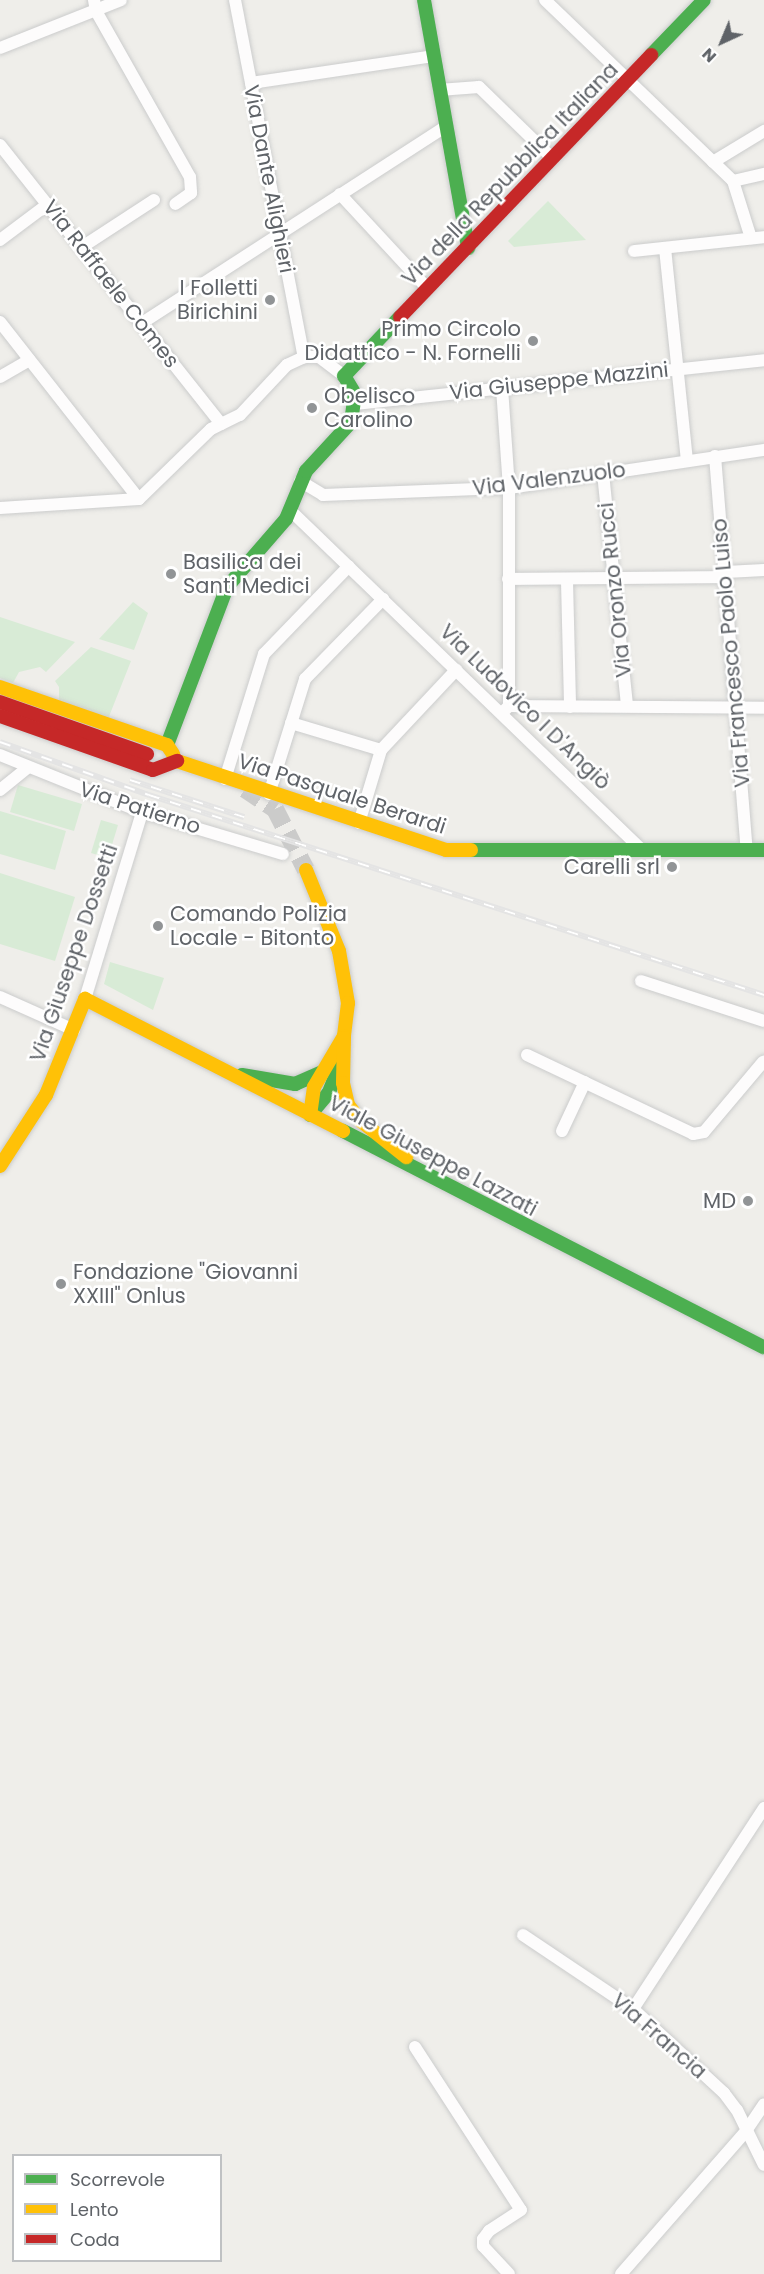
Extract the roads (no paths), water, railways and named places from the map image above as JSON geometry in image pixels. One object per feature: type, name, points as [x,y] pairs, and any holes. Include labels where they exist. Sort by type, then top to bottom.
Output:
[{"type":"street","points":[[0,48],[95,6],[121,0]]},
{"type":"street","name":"Via Dante Alighieri","points":[[235,0],[304,357]]},
{"type":"street","points":[[424,0],[444,128],[468,248]]},
{"type":"street","points":[[545,0],[733,182],[751,238]]},
{"type":"street","name":"Via della Repubblica Italiana","points":[[345,376],[629,81],[701,1]]},
{"type":"street","points":[[95,6],[190,177],[191,193],[175,204]]},
{"type":"street","points":[[250,83],[434,56]]},
{"type":"street","points":[[439,90],[479,87],[553,159]]},
{"type":"street","points":[[142,323],[279,232],[444,128]]},
{"type":"street","points":[[713,162],[764,131]]},
{"type":"street","name":"Via Raffaele Comes","points":[[0,145],[221,424]]},
{"type":"street","points":[[733,182],[764,174]]},
{"type":"street","points":[[340,194],[428,289]]},
{"type":"street","points":[[82,247],[154,200]]},
{"type":"street","points":[[0,240],[48,204]]},
{"type":"street","points":[[634,251],[764,237]]},
{"type":"street","points":[[665,248],[687,461]]},
{"type":"street","points":[[0,322],[138,499]]},
{"type":"street","points":[[0,508],[138,499],[221,424],[240,415],[287,365],[304,357],[328,361],[345,376],[352,387],[355,404],[348,427],[300,481],[291,510],[227,587],[167,746]]},
{"type":"street","points":[[0,377],[29,360]]},
{"type":"street","name":"Via Giuseppe Mazzini","points":[[355,404],[764,360]]},
{"type":"street","points":[[502,388],[509,488],[505,709],[570,706],[764,708]]},
{"type":"street","name":"Via Valenzuolo","points":[[300,481],[323,495],[509,488],[764,450]]},
{"type":"street","name":"Via Francesco Paolo Luiso","points":[[715,456],[747,850]]},
{"type":"street","name":"Via Oronzo Rucci","points":[[603,473],[627,706]]},
{"type":"street","name":"Via Ludovico I D'Angiò","points":[[291,510],[456,670],[505,709],[642,850]]},
{"type":"street","points":[[225,778],[264,654],[349,567]]},
{"type":"street","points":[[508,579],[613,580],[726,575],[764,570]]},
{"type":"street","points":[[567,581],[570,706]]},
{"type":"street","points":[[269,794],[305,679],[383,599]]},
{"type":"street","points":[[359,823],[381,750],[456,670]]},
{"type":"street","points":[[0,687],[167,746],[177,761],[153,770],[0,716]]},
{"type":"street","points":[[0,702],[147,754]]},
{"type":"street","points":[[291,723],[381,750]]},
{"type":"street","name":"Via Patierno","points":[[0,755],[142,812],[283,854]]},
{"type":"street","name":"Via Pasquale Berardi","points":[[177,761],[269,794],[446,850],[642,850]]},
{"type":"street","points":[[0,790],[28,767]]},
{"type":"street","name":"Via Giuseppe Dossetti","points":[[0,1166],[46,1095],[74,1030],[142,812]]},
{"type":"street","points":[[642,850],[764,850]]},
{"type":"street","points":[[306,870],[346,976],[343,1083],[348,1104],[361,1121],[438,1183]]},
{"type":"street","points":[[642,981],[764,1021]]},
{"type":"street","points":[[0,997],[74,1030]]},
{"type":"street","name":"Viale Giuseppe Lazzati","points":[[85,999],[438,1183],[764,1347]]},
{"type":"street","points":[[310,1115],[311,1095],[344,1036]]},
{"type":"street","points":[[310,1115],[323,1102],[338,1075],[344,1036]]},
{"type":"street","points":[[527,1055],[693,1134],[704,1132],[763,1061]]},
{"type":"street","points":[[763,1061],[764,1078]]},
{"type":"street","points":[[225,1072],[295,1084],[326,1070]]},
{"type":"street","points":[[562,1131],[585,1082]]},
{"type":"street","points":[[633,2009],[764,1808]]},
{"type":"street","name":"Via Francia","points":[[523,1935],[633,2009],[724,2093],[764,2166]]},
{"type":"street","points":[[414,2047],[520,2210],[489,2231],[483,2240],[483,2246],[510,2274]]},
{"type":"street","points":[[621,2274],[746,2131],[764,2104]]},
{"type":"tunnel","points":[[245,789],[275,809],[306,870]]},
{"type":"railway","points":[[0,742],[149,795],[764,995]]},
{"type":"railway","points":[[130,780],[244,817]]},
{"type":"place","name":"I Folletti Birichini","points":[[270,300]]},
{"type":"place","name":"Primo Circolo Didattico - N. Fornelli","points":[[533,341]]},
{"type":"place","name":"Obelisco Carolino","points":[[312,408]]},
{"type":"place","name":"Basilica dei Santi Medici","points":[[171,574]]},
{"type":"place","name":"Carelli srl","points":[[672,867]]},
{"type":"place","name":"Comando Polizia Locale - Bitonto","points":[[158,926]]},
{"type":"place","name":"MD","points":[[748,1201]]},
{"type":"place","name":"Fondazione \"Giovanni XXIII\" Onlus","points":[[61,1284]]}]
